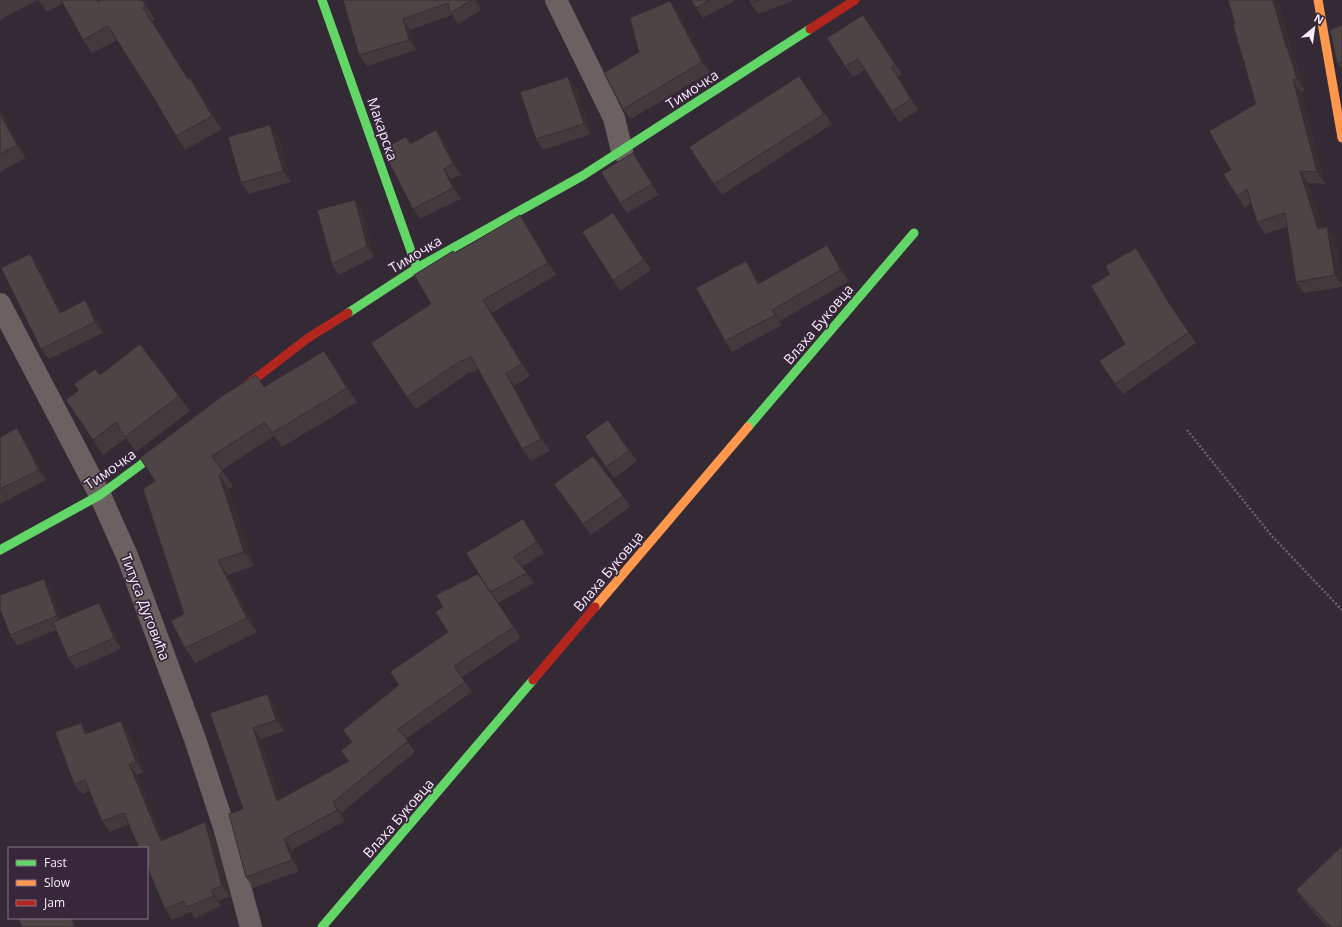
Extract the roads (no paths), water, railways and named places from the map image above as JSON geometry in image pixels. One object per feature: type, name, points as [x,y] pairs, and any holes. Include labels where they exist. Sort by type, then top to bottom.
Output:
[{"type":"street","name":"Макарска","points":[[322,0],[417,268]]},
{"type":"street","points":[[556,0],[614,118],[622,151]]},
{"type":"street","name":"Тимочка","points":[[228,399],[308,338],[417,268],[582,176],[855,0]]},
{"type":"street","points":[[1318,0],[1342,138]]},
{"type":"street","name":"Влаха Буковца","points":[[322,927],[914,233]]},
{"type":"street","name":"Титуса Дуговића","points":[[0,304],[100,495],[131,565],[195,739],[224,827],[251,927]]},
{"type":"street","name":"Тимочка","points":[[0,550],[100,495],[171,442]]}]
